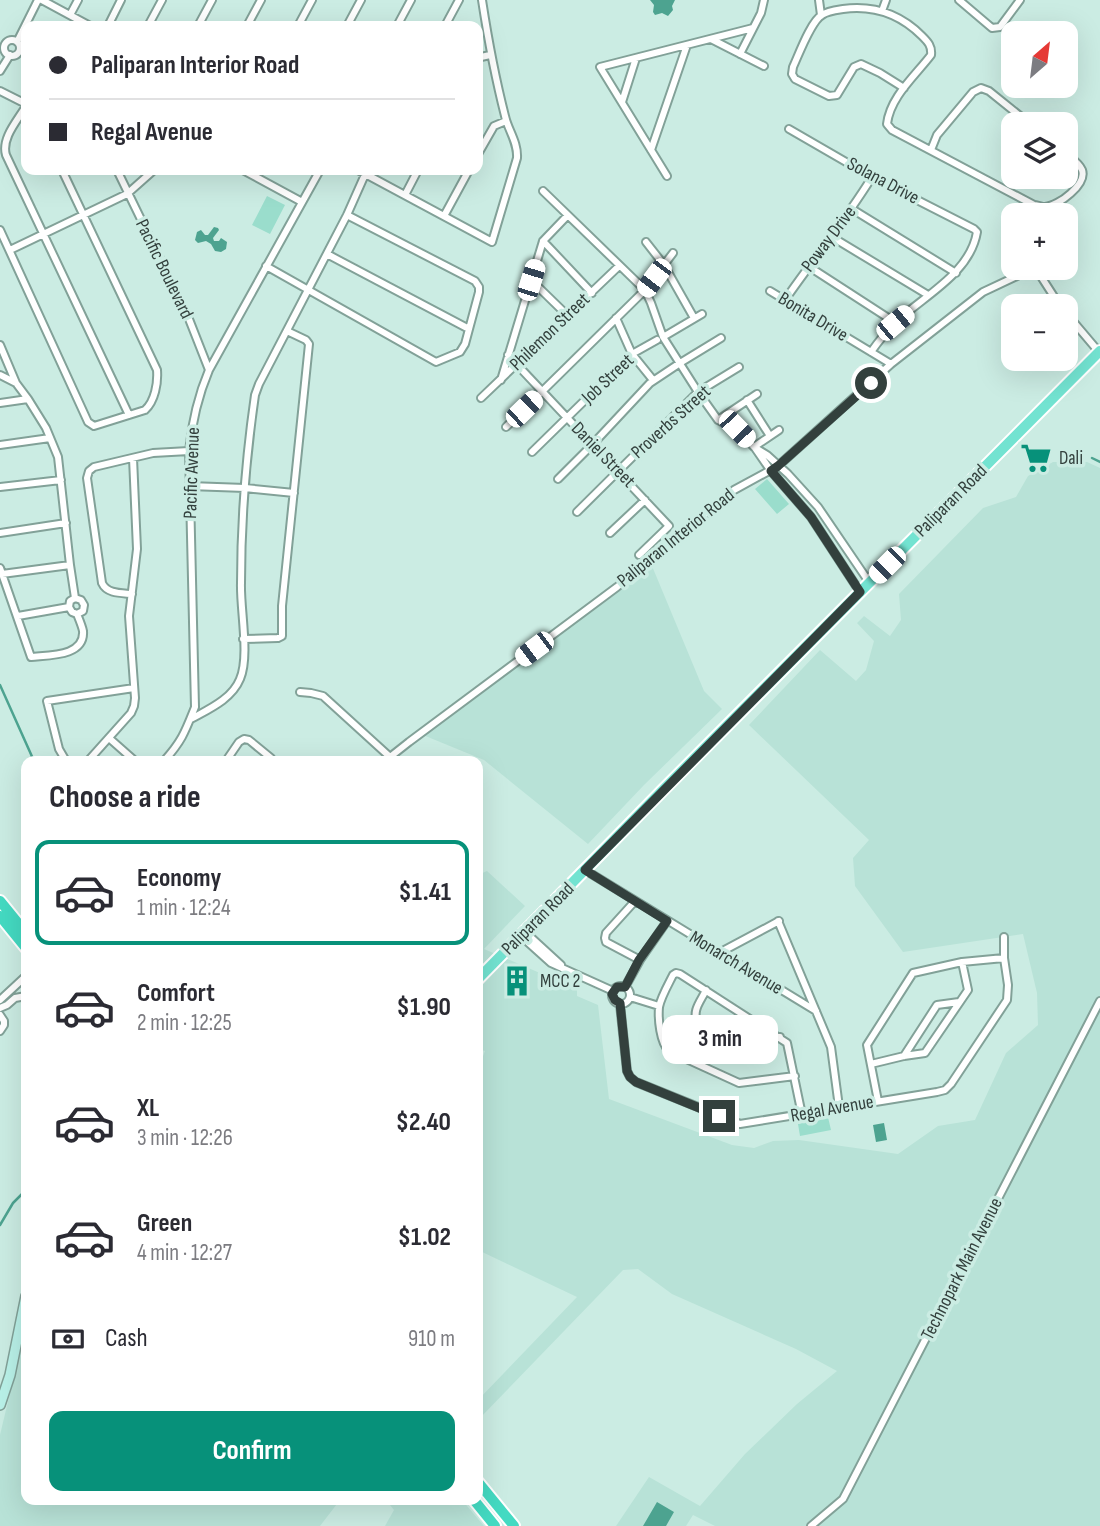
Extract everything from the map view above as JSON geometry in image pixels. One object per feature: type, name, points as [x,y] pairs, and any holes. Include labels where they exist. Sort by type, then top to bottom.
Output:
[{"type":"highway","points":[[0,901],[21,928]]},
{"type":"highway","points":[[0,916],[17,924],[21,935]]},
{"type":"highway","points":[[483,1488],[514,1526]]},
{"type":"highway","points":[[478,1505],[495,1526]]},
{"type":"main road","name":"Paliparan Road","points":[[483,974],[1100,352]]},
{"type":"main road","points":[[0,1405],[10,1376],[21,1321]]},
{"type":"street","points":[[28,21],[40,0],[81,21]]},
{"type":"street","points":[[70,15],[78,0]]},
{"type":"street","points":[[110,21],[121,0]]},
{"type":"street","points":[[151,21],[162,0]]},
{"type":"street","points":[[201,21],[212,0]]},
{"type":"street","points":[[250,21],[261,0]]},
{"type":"street","points":[[301,21],[312,0]]},
{"type":"street","points":[[350,21],[361,0]]},
{"type":"street","points":[[400,21],[411,0]]},
{"type":"street","points":[[448,21],[460,0]]},
{"type":"street","points":[[370,175],[492,242],[518,150],[506,121],[490,55],[482,0]]},
{"type":"street","points":[[740,54],[761,13],[764,0]]},
{"type":"street","points":[[819,0],[821,15]]},
{"type":"street","points":[[882,11],[886,0]]},
{"type":"street","points":[[959,0],[992,28],[1000,27],[1020,0]]},
{"type":"street","points":[[904,88],[861,64],[854,67],[837,95],[829,96],[794,79],[793,67],[812,26],[821,15],[854,8],[882,11],[898,18],[915,29],[932,49],[904,88],[888,115],[887,124],[892,130],[1001,187]]},
{"type":"street","points":[[667,176],[600,67],[753,28]]},
{"type":"street","points":[[17,42],[21,35]]},
{"type":"street","points":[[711,39],[764,66]]},
{"type":"street","points":[[0,71],[10,55],[19,51],[20,46],[12,40],[6,43],[5,50],[10,55]]},
{"type":"street","points":[[651,150],[687,45]]},
{"type":"street","points":[[483,57],[490,55]]},
{"type":"street","points":[[622,102],[636,58]]},
{"type":"street","points":[[931,150],[937,135],[973,92],[981,88],[989,91],[1015,112]]},
{"type":"street","points":[[0,91],[21,102]]},
{"type":"street","points":[[21,114],[8,137],[5,149],[129,415]]},
{"type":"street","points":[[483,145],[494,126],[506,121]]},
{"type":"street","name":"Solana Drive","points":[[789,129],[872,177],[974,229],[977,232],[969,253],[956,273]]},
{"type":"street","points":[[1078,163],[1083,178],[1078,185]]},
{"type":"street","points":[[0,230],[89,422],[94,426],[150,406],[158,378],[156,370],[64,175]]},
{"type":"street","name":"Pacific Boulevard","points":[[119,175],[187,314],[209,370]]},
{"type":"street","points":[[10,250],[127,194],[148,175]]},
{"type":"street","points":[[252,175],[302,202]]},
{"type":"street","name":"Pacific Avenue","points":[[168,756],[184,736],[195,707],[188,451],[199,395],[209,370],[317,175]]},
{"type":"street","points":[[190,720],[223,700],[239,682],[243,671],[241,542],[255,395],[347,215],[362,175]]},
{"type":"street","points":[[405,195],[415,175]]},
{"type":"street","points":[[444,216],[466,175]]},
{"type":"street","name":"Poway Drive","points":[[785,300],[852,209],[872,177]]},
{"type":"street","points":[[1004,189],[1034,205],[1044,207],[1052,205],[1074,189]]},
{"type":"street","points":[[543,191],[645,290],[652,303],[660,338],[680,363],[698,393],[718,420],[737,429],[754,447],[811,517],[860,592]]},
{"type":"street","points":[[852,209],[956,273],[895,323],[870,352]]},
{"type":"street","points":[[266,266],[436,362],[460,352],[465,344],[479,292],[475,281],[347,215]]},
{"type":"street","points":[[500,380],[543,241],[567,216]]},
{"type":"street","points":[[832,237],[928,295]]},
{"type":"street","points":[[543,241],[592,293]]},
{"type":"street","points":[[646,242],[664,265],[694,318]]},
{"type":"street","points":[[506,427],[645,290],[673,253]]},
{"type":"street","points":[[327,254],[469,329]]},
{"type":"street","name":"Philemon Street","points":[[481,398],[619,266]]},
{"type":"street","points":[[808,267],[895,323]]},
{"type":"street","points":[[531,280],[568,316]]},
{"type":"street","name":"Paliparan Interior Road","points":[[392,756],[617,587],[734,489],[778,466],[891,364],[983,292],[1008,280]]},
{"type":"street","name":"Bonita Drive","points":[[770,291],[891,364]]},
{"type":"street","name":"Job Street","points":[[532,452],[632,354],[702,314]]},
{"type":"street","points":[[617,318],[632,354],[653,380]]},
{"type":"street","points":[[1078,327],[1100,352]]},
{"type":"street","points":[[243,639],[282,636],[282,606],[309,344],[287,331]]},
{"type":"street","points":[[558,478],[653,380],[721,338]]},
{"type":"street","points":[[0,345],[16,383],[28,399],[58,457],[75,598]]},
{"type":"street","name":"Daniel Street","points":[[508,355],[669,526],[639,555]]},
{"type":"street","name":"Proverbs Street","points":[[577,512],[698,393],[739,367]]},
{"type":"street","points":[[0,375],[16,383]]},
{"type":"street","points":[[718,420],[757,394]]},
{"type":"street","points":[[0,403],[28,399]]},
{"type":"street","points":[[747,400],[770,436]]},
{"type":"street","points":[[754,447],[779,430]]},
{"type":"street","points":[[0,445],[50,438]]},
{"type":"street","points":[[754,447],[788,474],[818,507],[869,582]]},
{"type":"street","points":[[132,594],[108,591],[102,583],[87,478],[89,471],[94,467],[153,453],[188,451]]},
{"type":"street","points":[[93,756],[131,713],[134,706],[129,616],[137,549],[133,458]]},
{"type":"street","points":[[0,487],[61,480]]},
{"type":"street","points":[[190,486],[294,493]]},
{"type":"street","points":[[610,533],[645,500]]},
{"type":"street","points":[[0,533],[66,523]]},
{"type":"street","points":[[829,545],[840,539]]},
{"type":"street","points":[[70,565],[1,571],[31,657],[71,652],[78,647],[83,631],[77,614],[69,607],[70,601],[75,598]]},
{"type":"street","points":[[75,598],[81,600],[84,605],[83,611],[77,614]]},
{"type":"street","points":[[18,616],[69,607]]},
{"type":"street","points":[[63,756],[47,701],[134,688]]},
{"type":"street","points":[[300,692],[323,696],[385,756]]},
{"type":"street","points":[[109,738],[129,756]]},
{"type":"street","points":[[229,756],[244,739],[269,756]]},
{"type":"street","name":"Monarch Avenue","points":[[585,870],[816,1011]]},
{"type":"street","points":[[635,901],[606,933],[605,938],[606,942],[639,960]]},
{"type":"street","points":[[625,987],[639,960],[667,921]]},
{"type":"street","points":[[719,953],[779,921],[831,1047],[839,1107]]},
{"type":"street","points":[[523,934],[551,963],[613,991]]},
{"type":"street","name":"Regal Avenue","points":[[620,1003],[627,1071],[630,1077],[636,1082],[740,1124],[937,1092],[945,1090],[951,1084],[1007,1000],[1004,937]]},
{"type":"street","points":[[878,1101],[867,1045],[913,973],[962,962],[1004,958]]},
{"type":"street","points":[[871,1064],[925,1053],[968,990],[962,962]]},
{"type":"street","points":[[795,1076],[739,1083],[669,1051],[661,1038],[659,1006],[673,975],[676,973],[706,990],[787,1043],[795,1076],[802,1115]]},
{"type":"street","points":[[0,1000],[21,981]]},
{"type":"street","points":[[617,987],[625,987],[630,992],[630,997],[626,1002],[620,1003],[615,1000],[613,991],[617,987]]},
{"type":"street","points":[[706,990],[694,1012],[698,1023],[745,1044],[780,1037]]},
{"type":"street","points":[[0,1008],[21,997]]},
{"type":"street","points":[[630,997],[659,1006]]},
{"type":"street","name":"Technopark Main Avenue","points":[[811,1526],[843,1499],[1100,1001]]},
{"type":"street","points":[[904,1056],[937,1005],[959,1002]]},
{"type":"street","points":[[0,1015],[4,1025],[0,1031]]},
{"type":"shaded area","points":[[650,0],[675,0],[673,10],[668,16],[662,13],[655,15],[654,5]]},
{"type":"shaded area","points":[[267,196],[285,205],[270,234],[252,225]]},
{"type":"shaded area","points":[[214,227],[219,230],[213,238],[214,241],[221,238],[227,242],[226,249],[221,252],[215,251],[206,241],[198,243],[195,240],[197,232],[201,230],[208,235]]},
{"type":"shaded area","points":[[1053,462],[1087,462],[1100,468],[1100,1526],[715,1526],[693,1515],[686,1526],[616,1526],[649,1477],[700,1506],[745,1454],[797,1404],[837,1371],[796,1349],[672,1294],[638,1269],[623,1270],[483,1415],[483,1395],[577,1297],[483,1252],[483,873],[487,871],[525,906],[484,949],[577,989],[577,996],[598,1005],[609,1099],[732,1145],[754,1148],[773,1141],[799,1140],[898,1154],[938,1126],[975,1120],[1006,1053],[1038,1025],[1037,993],[1023,934],[903,952],[855,886],[853,858],[869,840],[749,725],[820,650],[856,681],[866,670],[874,641],[857,623],[864,616],[890,636],[901,620],[899,594],[983,508],[1016,497],[1028,476]]},
{"type":"shaded area","points":[[767,479],[789,504],[777,514],[755,489]]},
{"type":"shaded area","points":[[652,566],[704,691],[722,709],[588,844],[483,760],[483,756],[474,756],[423,735]]},
{"type":"shaded area","points":[[827,1113],[831,1130],[800,1136],[797,1118]]},
{"type":"shaded area","points":[[884,1123],[887,1140],[876,1142],[873,1125]]},
{"type":"shaded area","points":[[21,1347],[21,1505],[336,1505],[320,1526],[0,1526],[0,1435]]},
{"type":"shaded area","points":[[657,1502],[674,1512],[666,1526],[643,1526]]},
{"type":"shaded area","points":[[390,1505],[466,1505],[484,1526],[385,1526],[394,1510]]},
{"type":"waterway","points":[[1092,458],[1100,462]]},
{"type":"waterway","points":[[0,685],[32,756]]},
{"type":"waterway","points":[[0,1225],[21,1195]]},
{"type":"place","name":"Dali","points":[[1036,458]]},
{"type":"place","name":"MCC 2","points":[[517,981]]},
{"type":"route","points":[[719,1116],[636,1082],[630,1077],[627,1071],[620,1003],[612,994],[617,987],[625,987],[639,960],[667,921],[585,870],[860,592],[811,517],[771,471],[871,383]]}]
